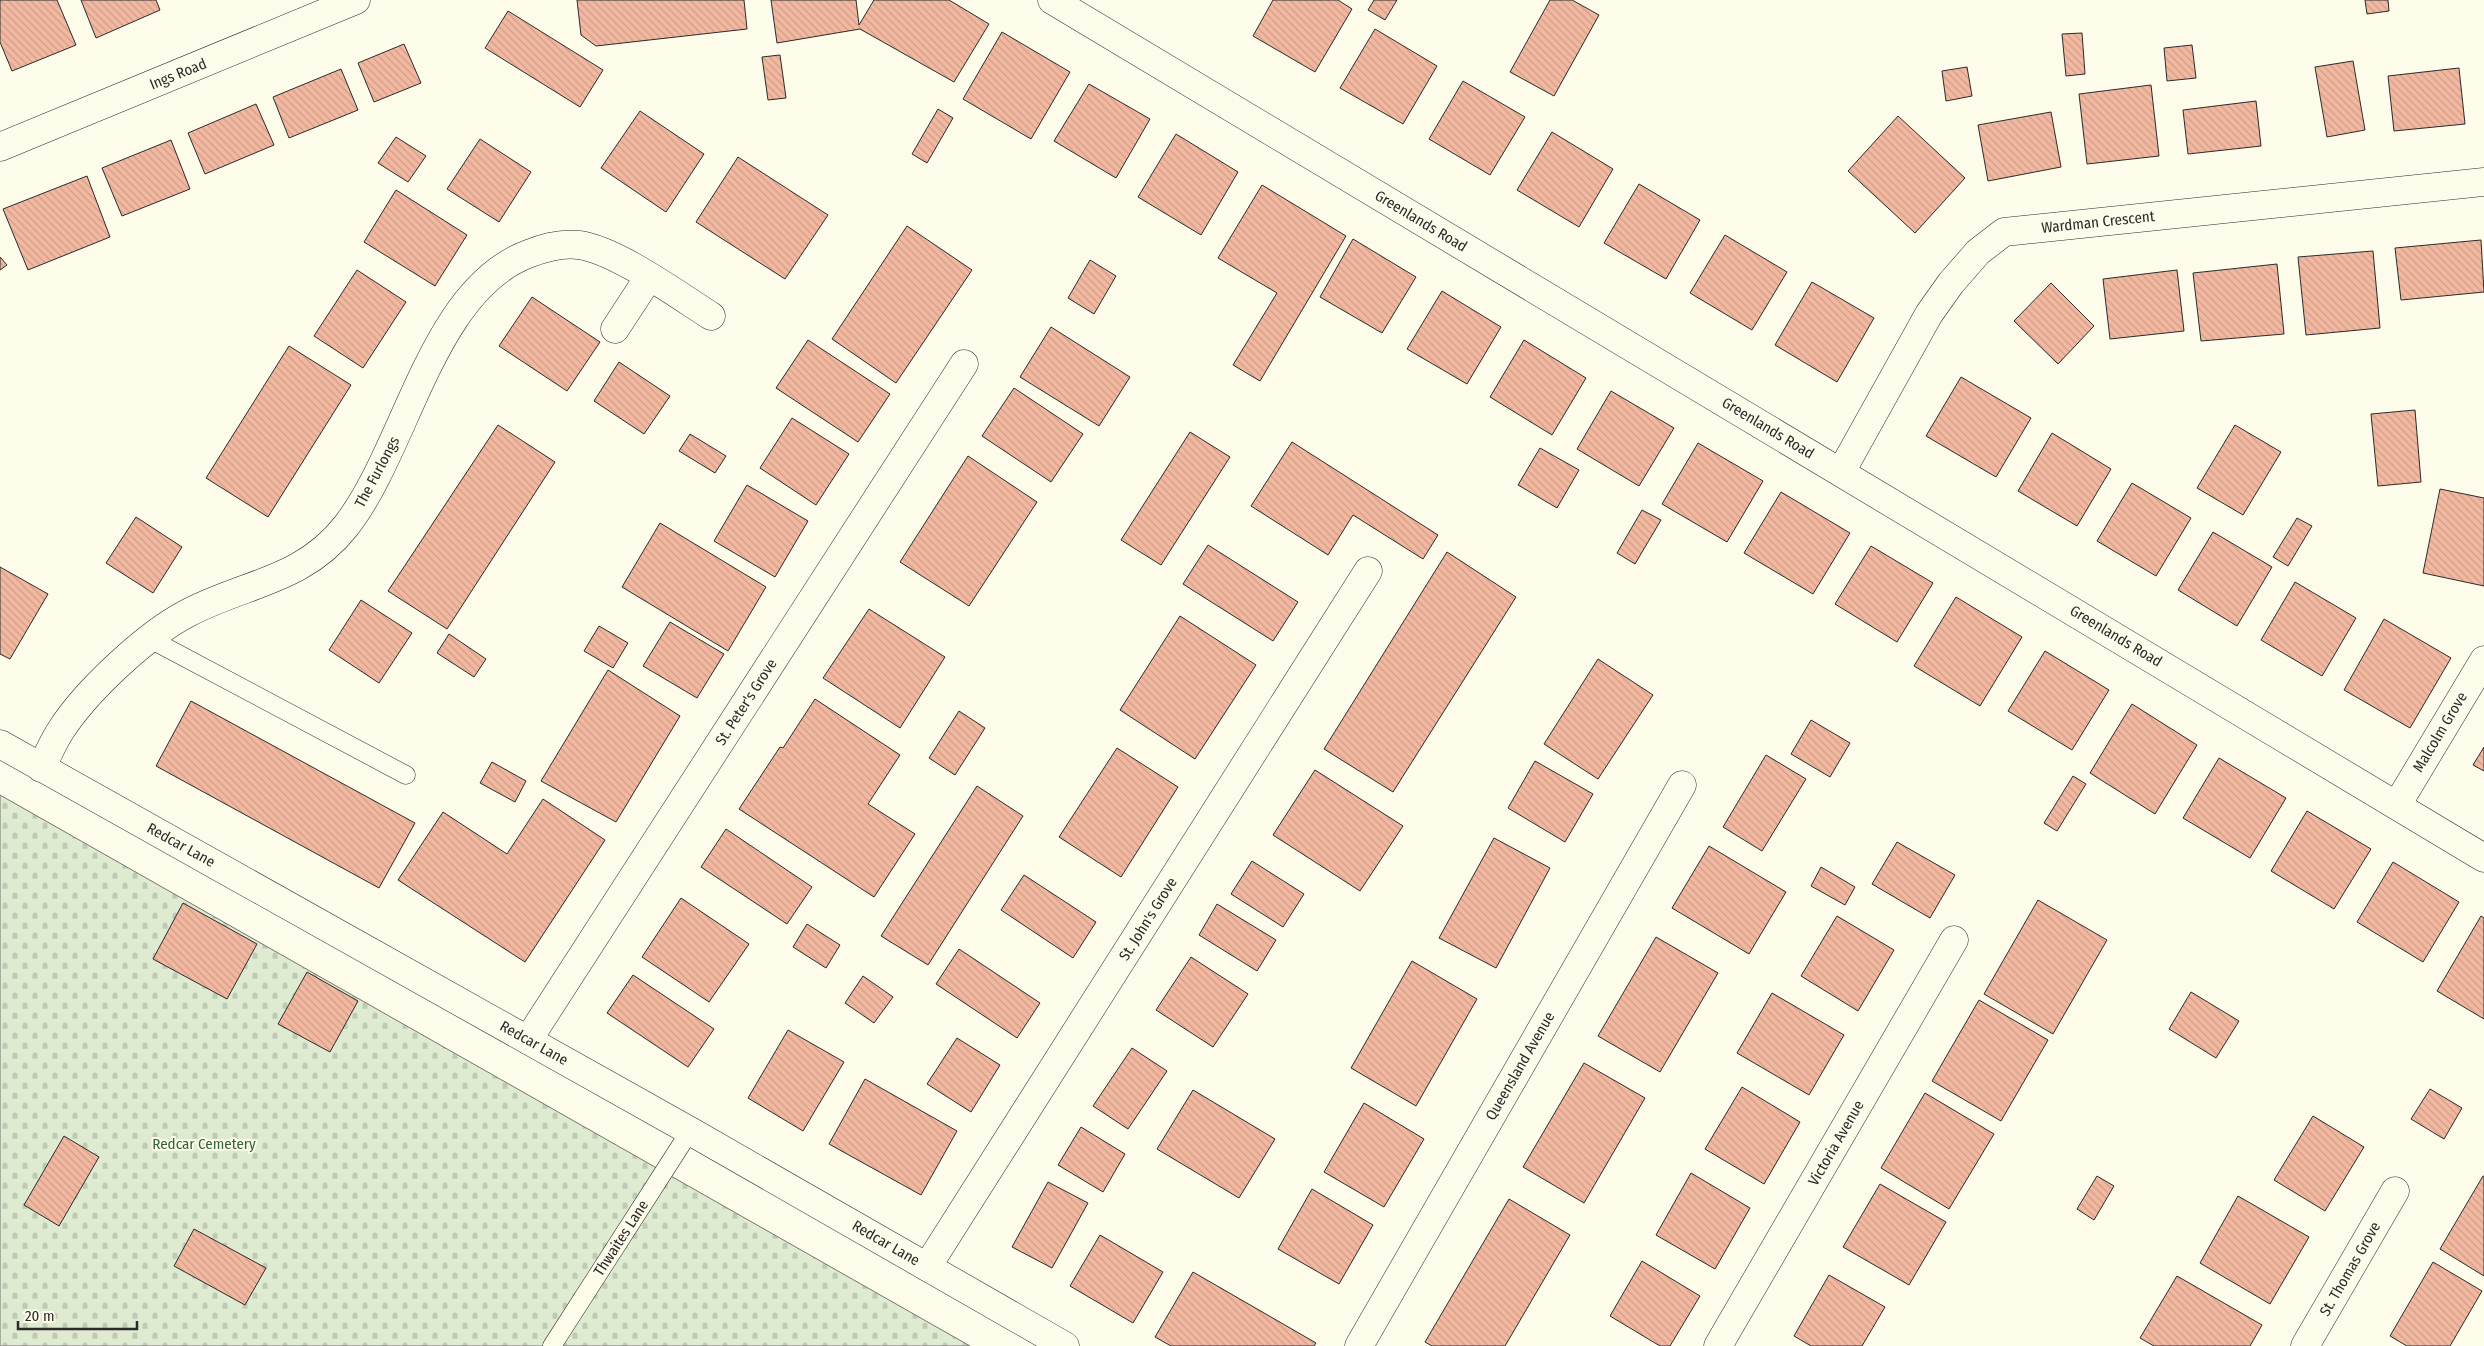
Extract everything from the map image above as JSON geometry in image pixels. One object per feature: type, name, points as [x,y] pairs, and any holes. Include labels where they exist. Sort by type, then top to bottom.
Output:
[{"type":"street","name":"Ings Road","points":[[0,147],[356,0]]},
{"type":"street","name":"Greenlands Road","points":[[1052,0],[2484,858]]},
{"type":"street","name":"Wardman Crescent","points":[[1841,472],[1929,314],[1951,283],[1978,252],[2004,232],[2484,182]]},
{"type":"street","name":"The Furlongs","points":[[41,768],[60,730],[88,693],[150,639],[188,613],[287,574],[316,556],[345,527],[368,494],[437,349],[474,292],[490,276],[528,254],[550,247],[578,245],[605,252],[711,316]]},
{"type":"street","points":[[615,329],[649,277]]},
{"type":"street","name":"St. Peter's Grove","points":[[528,1040],[964,364]]},
{"type":"street","name":"St. John's Grove","points":[[927,1267],[1368,571]]},
{"type":"street","name":"Malcolm Grove","points":[[2397,805],[2484,660]]},
{"type":"street","name":"Redcar Lane","points":[[0,744],[690,1131],[1065,1346]]},
{"type":"street","name":"Queensland Avenue","points":[[1359,1346],[1682,786]]},
{"type":"street","name":"Victoria Avenue","points":[[1718,1346],[1954,940]]},
{"type":"street","name":"St. Thomas Grove","points":[[2305,1346],[2395,1191]]},
{"type":"lane","points":[[150,639],[406,775]]},
{"type":"lane","name":"Thwaites Lane","points":[[552,1346],[690,1131]]},
{"type":"green space","name":"Redcar Cemetery","points":[[0,795],[970,1346],[0,1346]]},
{"type":"building","points":[[0,0],[57,0],[76,45],[12,71],[0,42]]},
{"type":"building","points":[[81,0],[156,0],[160,10],[96,38]]},
{"type":"building","points":[[577,0],[744,0],[747,29],[596,46],[581,35]]},
{"type":"building","points":[[771,0],[856,0],[859,25],[874,0],[949,0],[989,24],[954,82],[860,29],[777,43]]},
{"type":"building","points":[[1273,0],[1338,0],[1352,9],[1315,72],[1253,36]]},
{"type":"building","points":[[1374,0],[1397,0],[1385,20],[1368,10]]},
{"type":"building","points":[[1550,0],[1572,0],[1599,15],[1554,96],[1510,72]]},
{"type":"building","points":[[2365,0],[2388,0],[2389,11],[2367,14]]},
{"type":"building","points":[[508,11],[603,70],[580,107],[485,48]]},
{"type":"building","points":[[1375,29],[1437,66],[1403,124],[1340,88]]},
{"type":"building","points":[[1002,32],[1070,72],[1031,139],[963,99]]},
{"type":"building","points":[[2082,33],[2085,74],[2066,76],[2062,34]]},
{"type":"building","points":[[404,44],[421,83],[374,102],[358,63]]},
{"type":"building","points":[[2192,45],[2196,78],[2167,81],[2164,48]]},
{"type":"building","points":[[780,55],[786,98],[768,100],[762,57]]},
{"type":"building","points":[[2353,61],[2365,130],[2327,137],[2315,67]]},
{"type":"building","points":[[1967,67],[1972,96],[1946,101],[1942,71]]},
{"type":"building","points":[[2459,68],[2465,124],[2394,131],[2388,76]]},
{"type":"building","points":[[341,69],[358,110],[289,138],[273,97]]},
{"type":"building","points":[[1463,81],[1525,117],[1490,175],[1429,139]]},
{"type":"building","points":[[1089,84],[1150,119],[1116,178],[1054,141]]},
{"type":"building","points":[[2151,85],[2159,156],[2087,164],[2079,94]]},
{"type":"building","points":[[2256,101],[2261,146],[2188,154],[2183,110]]},
{"type":"building","points":[[256,104],[274,145],[205,174],[188,133]]},
{"type":"building","points":[[938,109],[953,118],[927,163],[912,154]]},
{"type":"building","points":[[640,111],[704,154],[666,212],[601,168]]},
{"type":"building","points":[[2051,112],[2061,167],[1988,181],[1978,125]]},
{"type":"building","points":[[1898,116],[1965,178],[1915,233],[1848,171]]},
{"type":"building","points":[[1552,132],[1613,169],[1579,227],[1517,190]]},
{"type":"building","points":[[1176,134],[1238,172],[1201,235],[1138,197]]},
{"type":"building","points":[[396,137],[426,156],[408,182],[378,163]]},
{"type":"building","points":[[480,139],[531,172],[499,222],[447,189]]},
{"type":"building","points":[[171,140],[190,189],[122,216],[102,168]]},
{"type":"building","points":[[738,157],[828,215],[785,279],[696,222]]},
{"type":"building","points":[[87,176],[110,237],[28,270],[3,209]]},
{"type":"building","points":[[1639,184],[1700,220],[1666,279],[1604,243]]},
{"type":"building","points":[[1262,185],[1346,236],[1260,381],[1233,365],[1277,293],[1218,258]]},
{"type":"building","points":[[396,190],[467,235],[435,286],[364,242]]},
{"type":"building","points":[[907,226],[972,270],[896,383],[832,339]]},
{"type":"building","points":[[1725,235],[1787,272],[1752,330],[1690,293]]},
{"type":"building","points":[[1353,239],[1416,277],[1382,333],[1320,297]]},
{"type":"building","points":[[2481,240],[2484,292],[2401,300],[2395,248]]},
{"type":"building","points":[[2373,251],[2380,328],[2306,335],[2298,257]]},
{"type":"building","points":[[0,257],[7,265],[0,270]]},
{"type":"building","points":[[1090,260],[1116,276],[1094,314],[1068,298]]},
{"type":"building","points":[[2277,264],[2284,334],[2201,341],[2193,273]]},
{"type":"building","points":[[357,270],[406,302],[363,368],[314,336]]},
{"type":"building","points":[[2177,270],[2184,331],[2110,339],[2103,279]]},
{"type":"building","points":[[1812,282],[1874,318],[1837,382],[1775,345]]},
{"type":"building","points":[[2051,283],[2094,326],[2058,364],[2014,321]]},
{"type":"building","points":[[1442,291],[1501,327],[1467,384],[1407,349]]},
{"type":"building","points":[[532,297],[600,342],[567,391],[499,346]]},
{"type":"building","points":[[1051,327],[1130,377],[1099,426],[1020,377]]},
{"type":"building","points":[[808,340],[890,394],[858,442],[776,388]]},
{"type":"building","points":[[1524,340],[1586,378],[1552,435],[1490,397]]},
{"type":"building","points":[[289,346],[351,385],[268,517],[206,478]]},
{"type":"building","points":[[619,362],[670,396],[644,434],[594,401]]},
{"type":"building","points":[[1961,377],[2031,418],[1996,477],[1926,436]]},
{"type":"building","points":[[1014,388],[1083,434],[1051,482],[982,436]]},
{"type":"building","points":[[1611,391],[1674,428],[1639,486],[1577,449]]},
{"type":"building","points":[[2415,410],[2421,482],[2378,486],[2371,414]]},
{"type":"building","points":[[792,418],[849,454],[816,505],[760,468]]},
{"type":"building","points":[[498,425],[555,462],[447,629],[388,591]]},
{"type":"building","points":[[2235,425],[2281,452],[2243,515],[2197,488]]},
{"type":"building","points":[[1190,432],[1230,457],[1161,565],[1121,540]]},
{"type":"building","points":[[2052,433],[2111,469],[2077,526],[2018,491]]},
{"type":"building","points":[[690,434],[726,456],[715,473],[679,451]]},
{"type":"building","points":[[1292,442],[1438,535],[1423,559],[1353,515],[1328,555],[1251,506]]},
{"type":"building","points":[[1698,443],[1763,481],[1727,542],[1662,504]]},
{"type":"building","points":[[1540,448],[1579,470],[1557,508],[1518,485]]},
{"type":"building","points":[[968,456],[1037,502],[969,606],[900,562]]},
{"type":"building","points":[[2132,483],[2191,518],[2156,576],[2097,541]]},
{"type":"building","points":[[747,485],[808,521],[775,577],[714,541]]},
{"type":"building","points":[[2440,489],[2484,498],[2484,586],[2423,573]]},
{"type":"building","points":[[1781,492],[1850,533],[1813,594],[1744,553]]},
{"type":"building","points":[[1642,510],[1661,520],[1635,564],[1617,553]]},
{"type":"building","points":[[136,517],[182,547],[153,593],[106,563]]},
{"type":"building","points":[[2297,518],[2312,526],[2288,566],[2273,557]]},
{"type":"building","points":[[660,523],[766,587],[728,651],[622,587]]},
{"type":"building","points":[[2213,532],[2272,567],[2237,626],[2178,590]]},
{"type":"building","points":[[1208,545],[1298,602],[1273,641],[1183,584]]},
{"type":"building","points":[[1871,546],[1933,583],[1897,642],[1835,604]]},
{"type":"building","points":[[1447,552],[1516,597],[1393,792],[1324,749]]},
{"type":"building","points":[[0,567],[48,594],[10,659],[0,654]]},
{"type":"building","points":[[2295,582],[2356,618],[2322,676],[2261,640]]},
{"type":"building","points":[[1956,597],[2022,637],[1980,706],[1914,666]]},
{"type":"building","points":[[361,600],[412,633],[379,683],[329,650]]},
{"type":"building","points":[[869,609],[945,657],[900,728],[823,678]]},
{"type":"building","points":[[1180,616],[1256,665],[1195,759],[1120,710]]},
{"type":"building","points":[[2384,619],[2451,658],[2410,728],[2344,690]]},
{"type":"building","points":[[670,622],[724,654],[697,698],[643,666]]},
{"type":"building","points":[[599,626],[628,643],[613,668],[584,651]]},
{"type":"building","points":[[449,634],[486,659],[474,677],[437,653]]},
{"type":"building","points":[[2045,651],[2109,690],[2072,750],[2008,711]]},
{"type":"building","points":[[1598,659],[1653,695],[1598,779],[1544,744]]},
{"type":"building","points":[[608,670],[680,716],[616,822],[541,781]]},
{"type":"building","points":[[815,699],[900,755],[868,804],[915,834],[874,897],[739,809],[780,747],[783,748]]},
{"type":"building","points":[[191,701],[415,823],[379,888],[156,766]]},
{"type":"building","points":[[2132,704],[2197,745],[2155,814],[2090,773]]},
{"type":"building","points":[[959,711],[985,728],[955,775],[929,758]]},
{"type":"building","points":[[1811,720],[1850,743],[1830,777],[1791,754]]},
{"type":"building","points":[[2484,747],[2484,771],[2473,765]]},
{"type":"building","points":[[1117,748],[1178,787],[1121,877],[1059,837]]},
{"type":"building","points":[[1766,755],[1806,779],[1762,851],[1723,827]]},
{"type":"building","points":[[2219,758],[2286,798],[2250,858],[2183,818]]},
{"type":"building","points":[[1535,761],[1593,794],[1565,842],[1508,808]]},
{"type":"building","points":[[492,762],[526,781],[515,802],[480,783]]},
{"type":"building","points":[[1315,770],[1403,826],[1360,891],[1273,835]]},
{"type":"building","points":[[2073,776],[2086,784],[2057,831],[2044,823]]},
{"type":"building","points":[[977,786],[1023,816],[928,965],[881,936]]},
{"type":"building","points":[[543,799],[605,840],[525,962],[398,880],[443,812],[507,854]]},
{"type":"building","points":[[2307,811],[2371,849],[2334,909],[2271,871]]},
{"type":"building","points":[[726,829],[812,887],[787,924],[701,867]]},
{"type":"building","points":[[1494,838],[1550,868],[1496,968],[1439,938]]},
{"type":"building","points":[[1897,842],[1955,875],[1930,918],[1872,884]]},
{"type":"building","points":[[1709,846],[1786,892],[1749,954],[1672,908]]},
{"type":"building","points":[[1252,861],[1304,894],[1283,927],[1231,894]]},
{"type":"building","points":[[2393,862],[2459,902],[2423,962],[2357,922]]},
{"type":"building","points":[[1821,867],[1855,887],[1845,905],[1811,886]]},
{"type":"building","points":[[1024,875],[1096,922],[1073,958],[1001,910]]},
{"type":"building","points":[[681,898],[749,944],[709,1002],[642,957]]},
{"type":"building","points":[[2038,900],[2107,940],[2053,1034],[1984,994]]},
{"type":"building","points":[[183,903],[257,944],[227,999],[153,959]]},
{"type":"building","points":[[1217,904],[1276,940],[1257,971],[1199,935]]},
{"type":"building","points":[[1837,916],[1894,950],[1858,1011],[1801,976]]},
{"type":"building","points":[[2481,916],[2484,918],[2484,1019],[2437,991]]},
{"type":"building","points":[[807,924],[840,945],[826,968],[793,947]]},
{"type":"building","points":[[1656,937],[1718,973],[1660,1072],[1598,1036]]},
{"type":"building","points":[[959,949],[1040,1003],[1017,1038],[936,984]]},
{"type":"building","points":[[1191,957],[1248,994],[1213,1047],[1156,1010]]},
{"type":"building","points":[[1412,961],[1477,999],[1416,1106],[1351,1068]]},
{"type":"building","points":[[307,972],[358,1001],[330,1052],[278,1024]]},
{"type":"building","points":[[633,975],[714,1029],[688,1067],[607,1013]]},
{"type":"building","points":[[863,976],[893,997],[874,1023],[845,1003]]},
{"type":"building","points":[[2191,992],[2239,1021],[2216,1058],[2169,1029]]},
{"type":"building","points":[[1772,993],[1844,1035],[1809,1095],[1737,1053]]},
{"type":"building","points":[[1979,1000],[2048,1040],[2001,1121],[1932,1081]]},
{"type":"building","points":[[788,1030],[844,1062],[803,1131],[748,1098]]},
{"type":"building","points":[[957,1038],[1000,1065],[971,1112],[927,1084]]},
{"type":"building","points":[[1132,1048],[1167,1071],[1128,1129],[1093,1106]]},
{"type":"building","points":[[1584,1063],[1645,1098],[1584,1203],[1523,1167]]},
{"type":"building","points":[[865,1079],[957,1131],[921,1195],[829,1144]]},
{"type":"building","points":[[1742,1087],[1800,1122],[1764,1184],[1705,1149]]},
{"type":"building","points":[[2430,1089],[2462,1108],[2444,1139],[2411,1119]]},
{"type":"building","points":[[1193,1090],[1275,1139],[1239,1198],[1157,1149]]},
{"type":"building","points":[[1925,1093],[1994,1134],[1949,1209],[1881,1168]]},
{"type":"building","points":[[1364,1103],[1424,1139],[1384,1207],[1324,1172]]},
{"type":"building","points":[[2313,1116],[2364,1147],[2325,1211],[2274,1180]]},
{"type":"building","points":[[1081,1127],[1125,1154],[1103,1192],[1058,1165]]},
{"type":"building","points":[[64,1136],[99,1157],[59,1226],[24,1205]]},
{"type":"building","points":[[1691,1173],[1750,1208],[1715,1269],[1656,1235]]},
{"type":"building","points":[[2097,1176],[2114,1186],[2094,1220],[2077,1209]]},
{"type":"building","points":[[2484,1176],[2484,1276],[2440,1249]]},
{"type":"building","points":[[1048,1182],[1088,1203],[1052,1268],[1012,1247]]},
{"type":"building","points":[[1880,1184],[1946,1222],[1909,1285],[1843,1247]]},
{"type":"building","points":[[1312,1189],[1373,1225],[1339,1284],[1278,1249]]},
{"type":"building","points":[[2238,1196],[2309,1237],[2270,1304],[2200,1263]]},
{"type":"building","points":[[1509,1199],[1570,1235],[1505,1346],[1432,1346],[1425,1342]]},
{"type":"building","points":[[194,1229],[266,1268],[245,1305],[174,1266]]},
{"type":"building","points":[[1100,1235],[1163,1272],[1133,1323],[1070,1286]]},
{"type":"building","points":[[1642,1261],[1700,1296],[1670,1346],[1660,1346],[1610,1316]]},
{"type":"building","points":[[2433,1262],[2482,1291],[2450,1346],[2407,1346],[2390,1336]]},
{"type":"building","points":[[1193,1272],[1316,1343],[1314,1346],[1171,1346],[1155,1337]]},
{"type":"building","points":[[1829,1275],[1885,1307],[1862,1346],[1811,1346],[1794,1336]]},
{"type":"building","points":[[2177,1276],[2262,1325],[2250,1346],[2154,1346],[2140,1338]]}]
